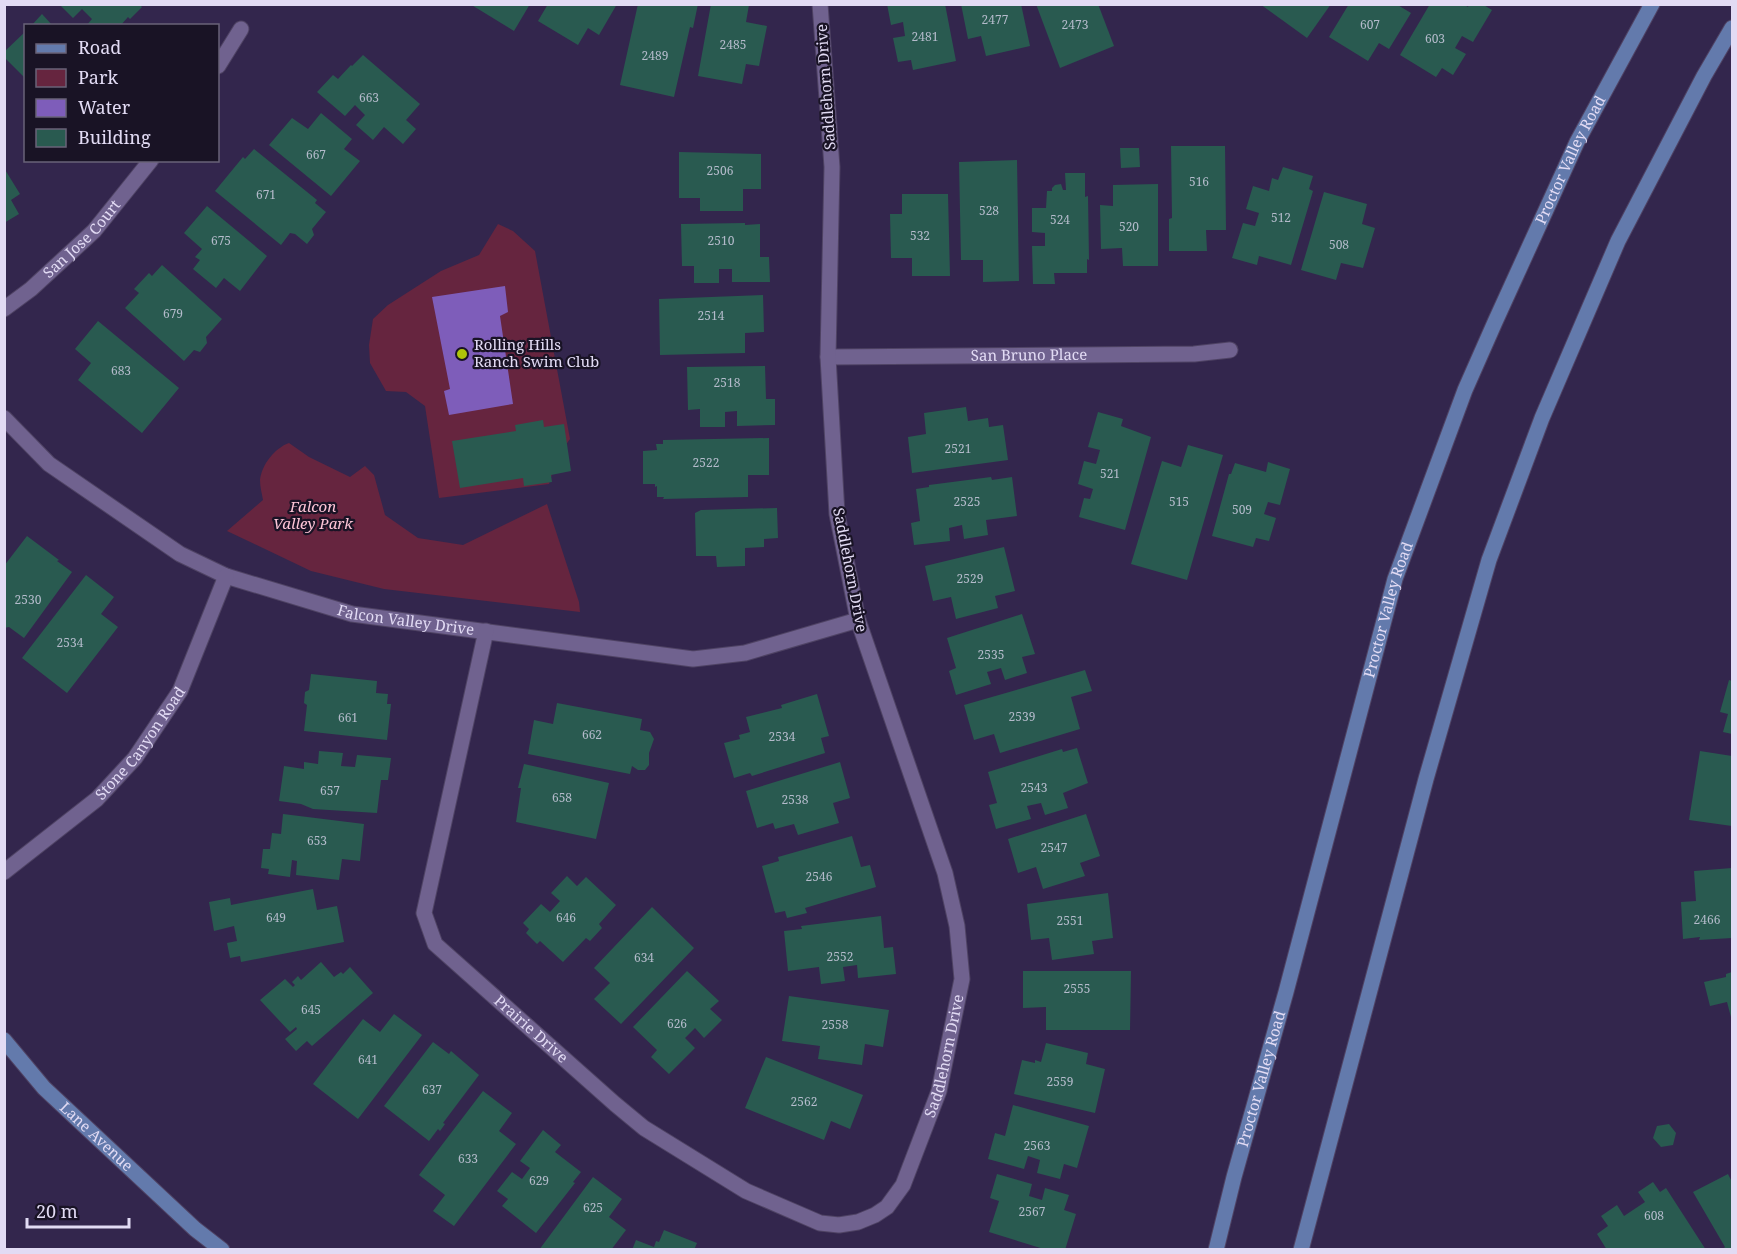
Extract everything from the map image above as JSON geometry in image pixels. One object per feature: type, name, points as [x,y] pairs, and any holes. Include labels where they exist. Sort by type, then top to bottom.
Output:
[{"type":"main road","name":"Proctor Valley Road","points":[[1216,1250],[1395,579],[1465,390],[1495,322],[1577,142],[1652,4]]},
{"type":"main road","points":[[1301,1250],[1425,779],[1489,560],[1542,418],[1618,241],[1704,76],[1732,28]]},
{"type":"main road","name":"Lane Avenue","points":[[4,1040],[44,1088],[195,1229],[222,1250]]},
{"type":"street","name":"Saddlehorn Drive","points":[[820,4],[832,167],[828,357],[837,514],[858,620],[945,873],[957,926],[962,979],[939,1091],[903,1185]]},
{"type":"street","points":[[219,64],[240,28]]},
{"type":"street","name":"San Jose Court","points":[[4,309],[31,289],[94,231],[149,162]]},
{"type":"street","name":"San Bruno Place","points":[[828,357],[1194,354],[1230,350]]},
{"type":"street","name":"Falcon Valley Drive","points":[[4,418],[49,464],[180,554],[226,576],[352,614],[693,659],[745,653],[858,620]]},
{"type":"street","name":"Stone Canyon Road","points":[[4,872],[97,799],[135,758],[180,691],[226,576]]},
{"type":"street","name":"Prairie Drive","points":[[486,631],[424,913],[435,944],[644,1128],[746,1191],[820,1223],[839,1225],[858,1222],[875,1215],[887,1207],[903,1185]]},
{"type":"green space","name":"Rolling Hills Ranch Swim Club","points":[[498,224],[513,231],[535,251],[570,439],[557,457],[549,484],[439,498],[425,406],[406,392],[386,391],[370,363],[369,345],[373,319],[388,305],[441,271],[479,255]]},
{"type":"green space","name":"Falcon Valley Park","points":[[289,443],[309,457],[350,477],[365,466],[374,475],[385,515],[418,538],[463,545],[547,504],[579,602],[580,612],[384,589],[311,571],[227,531],[263,500],[260,480],[263,468],[274,453]]},
{"type":"water","points":[[505,286],[508,312],[500,316],[513,404],[449,415],[444,391],[450,389],[432,297]]},
{"type":"building","points":[[59,4],[139,4],[142,7],[122,24],[88,24],[92,19],[82,9],[73,18]]},
{"type":"building","points":[[470,4],[530,4],[514,31]]},
{"type":"building","points":[[548,4],[617,4],[599,35],[588,28],[578,45],[538,21]]},
{"type":"building","points":[[638,4],[698,4],[693,28],[690,27],[674,97],[620,85]]},
{"type":"building","points":[[711,4],[749,5],[746,22],[767,26],[759,66],[746,64],[742,84],[698,76]]},
{"type":"building","points":[[887,4],[945,4],[956,61],[913,70],[911,60],[898,62],[893,38],[905,36],[903,22],[891,25]]},
{"type":"building","points":[[961,4],[1021,4],[1030,46],[986,56],[981,36],[968,39]]},
{"type":"building","points":[[1036,4],[1098,4],[1114,46],[1060,68]]},
{"type":"building","points":[[1260,4],[1331,4],[1307,38]]},
{"type":"building","points":[[1349,4],[1396,4],[1411,13],[1389,49],[1379,43],[1368,61],[1329,37]]},
{"type":"building","points":[[1430,4],[1463,4],[1468,7],[1469,4],[1482,4],[1492,10],[1473,42],[1462,36],[1455,48],[1466,54],[1453,75],[1442,68],[1436,77],[1400,55]]},
{"type":"building","points":[[42,14],[51,24],[33,24]]},
{"type":"building","points":[[24,33],[24,77],[4,57],[4,52]]},
{"type":"building","points":[[363,55],[420,104],[406,120],[416,129],[403,144],[384,127],[373,140],[356,125],[365,115],[355,105],[345,116],[317,92],[333,75],[338,79]]},
{"type":"building","points":[[321,113],[352,139],[344,149],[360,161],[331,196],[269,145],[292,118],[308,129]]},
{"type":"building","points":[[1171,146],[1225,146],[1226,230],[1206,230],[1207,251],[1169,251],[1169,219],[1172,218]]},
{"type":"building","points":[[1120,148],[1139,148],[1140,167],[1121,168]]},
{"type":"building","points":[[254,149],[317,200],[315,203],[326,212],[312,229],[314,235],[307,244],[295,234],[290,233],[281,245],[215,191],[243,157],[245,159]]},
{"type":"building","points":[[679,152],[761,154],[761,189],[743,189],[743,211],[700,211],[700,198],[679,198]]},
{"type":"building","points":[[1017,160],[1019,281],[983,282],[983,260],[961,260],[959,162]]},
{"type":"building","points":[[1283,167],[1313,176],[1309,189],[1313,191],[1291,265],[1259,256],[1257,265],[1232,258],[1243,223],[1255,226],[1259,213],[1246,209],[1253,186],[1269,191],[1272,178],[1278,180]]},
{"type":"building","points":[[4,168],[20,194],[11,200],[19,214],[4,223]]},
{"type":"building","points":[[1065,173],[1085,173],[1085,197],[1088,196],[1089,260],[1087,259],[1087,273],[1054,273],[1055,284],[1033,284],[1032,246],[1045,246],[1045,233],[1032,232],[1032,208],[1046,208],[1047,191],[1052,191],[1055,185],[1061,184],[1063,190],[1066,190]]},
{"type":"building","points":[[1158,184],[1158,266],[1123,266],[1122,248],[1101,249],[1100,205],[1113,206],[1113,185]]},
{"type":"building","points":[[1324,192],[1367,204],[1362,224],[1375,228],[1363,268],[1341,263],[1336,280],[1301,270]]},
{"type":"building","points":[[902,194],[948,194],[950,276],[912,276],[912,258],[891,258],[890,214],[902,214]]},
{"type":"building","points":[[207,206],[267,256],[240,291],[224,278],[216,288],[193,269],[200,260],[195,257],[202,249],[184,233]]},
{"type":"building","points":[[745,223],[745,225],[760,224],[760,257],[769,257],[770,282],[732,282],[732,269],[719,269],[719,283],[694,283],[694,266],[682,266],[681,224]]},
{"type":"building","points":[[162,265],[222,319],[206,337],[207,343],[200,352],[194,350],[184,361],[125,308],[139,293],[134,289],[149,273],[152,276]]},
{"type":"building","points":[[763,295],[764,332],[745,333],[745,353],[660,355],[659,299]]},
{"type":"building","points":[[98,321],[179,388],[142,433],[78,380],[91,363],[75,349]]},
{"type":"building","points":[[765,366],[766,399],[775,399],[775,425],[737,426],[737,411],[725,412],[725,427],[700,427],[700,409],[688,410],[687,367]]},
{"type":"building","points":[[966,407],[968,421],[988,418],[989,427],[1003,425],[1008,460],[912,473],[908,437],[926,434],[924,413]]},
{"type":"building","points":[[1098,412],[1123,419],[1121,426],[1151,437],[1125,530],[1079,517],[1084,498],[1090,499],[1093,489],[1078,484],[1084,461],[1096,464],[1100,450],[1088,447]]},
{"type":"building","points":[[543,420],[544,427],[564,424],[571,471],[551,475],[552,482],[524,486],[523,478],[460,488],[452,441],[516,431],[515,425]]},
{"type":"building","points":[[769,438],[769,475],[748,475],[748,497],[663,499],[664,497],[657,497],[655,484],[643,484],[643,451],[657,450],[656,444],[663,444],[663,440]]},
{"type":"building","points":[[1188,445],[1223,455],[1187,580],[1131,564],[1162,461],[1181,467]]},
{"type":"building","points":[[1268,462],[1290,469],[1280,505],[1268,502],[1264,514],[1276,518],[1269,541],[1256,538],[1253,547],[1212,536],[1229,474],[1235,463],[1266,472]]},
{"type":"building","points":[[991,477],[992,480],[1012,477],[1017,516],[986,520],[988,535],[964,539],[962,525],[949,528],[950,541],[914,545],[911,523],[920,521],[916,489],[929,487],[929,485]]},
{"type":"building","points":[[777,508],[778,538],[764,539],[764,547],[745,548],[745,566],[717,567],[716,556],[696,556],[695,513],[701,510]]},
{"type":"building","points":[[27,536],[72,572],[24,638],[9,627],[4,628],[4,566]]},
{"type":"building","points":[[1004,547],[1015,591],[995,596],[998,608],[956,619],[951,597],[933,601],[925,566]]},
{"type":"building","points":[[86,575],[114,597],[101,614],[118,627],[67,693],[22,658]]},
{"type":"building","points":[[1022,614],[1035,654],[1022,657],[1027,673],[1005,680],[1001,668],[987,672],[991,684],[956,695],[949,671],[956,668],[947,638]]},
{"type":"building","points":[[1085,670],[1092,691],[1071,697],[1080,729],[1000,753],[994,734],[974,740],[964,705]]},
{"type":"building","points":[[311,674],[377,681],[376,693],[388,694],[387,704],[391,704],[387,740],[304,731],[307,705],[304,703],[305,692],[309,690]]},
{"type":"building","points":[[1729,680],[1732,681],[1732,734],[1723,732],[1728,714],[1720,712]]},
{"type":"building","points":[[817,694],[829,736],[821,738],[825,753],[752,776],[750,773],[734,778],[724,743],[740,739],[739,735],[750,732],[746,717],[782,708],[781,705]]},
{"type":"building","points":[[557,703],[642,719],[640,730],[650,732],[654,739],[649,753],[649,765],[645,770],[638,770],[632,766],[630,774],[528,754],[534,720],[553,724]]},
{"type":"building","points":[[1077,748],[1088,783],[1063,793],[1068,808],[1045,815],[1041,803],[1027,806],[1031,819],[996,829],[989,805],[997,803],[988,772],[1062,749],[1063,752]]},
{"type":"building","points":[[319,751],[343,753],[341,766],[355,767],[357,755],[391,758],[388,780],[381,780],[377,813],[313,809],[301,804],[279,801],[284,766],[304,769],[304,762],[318,764]]},
{"type":"building","points":[[1700,751],[1732,756],[1732,826],[1689,820]]},
{"type":"building","points":[[840,762],[850,798],[833,803],[839,823],[798,835],[794,824],[775,829],[773,823],[757,828],[746,791]]},
{"type":"building","points":[[524,764],[609,783],[596,839],[516,822],[521,788],[518,788]]},
{"type":"building","points":[[283,814],[364,824],[360,861],[342,859],[339,880],[296,875],[297,861],[292,860],[290,877],[268,874],[269,869],[261,868],[263,849],[270,849],[272,833],[281,834]]},
{"type":"building","points":[[1086,814],[1100,856],[1080,863],[1085,876],[1043,889],[1036,867],[1018,873],[1008,839]]},
{"type":"building","points":[[852,836],[861,867],[870,865],[876,887],[805,908],[807,913],[787,918],[785,911],[775,913],[762,866],[779,861],[778,857]]},
{"type":"building","points":[[1732,868],[1732,938],[1683,939],[1681,902],[1696,901],[1694,871]]},
{"type":"building","points":[[567,876],[577,886],[586,877],[616,905],[599,924],[602,928],[590,941],[586,938],[563,962],[540,941],[537,944],[526,933],[529,929],[523,923],[541,904],[550,912],[560,901],[551,893]]},
{"type":"building","points":[[313,889],[317,910],[337,906],[344,942],[241,962],[240,956],[230,958],[227,943],[237,941],[234,926],[214,931],[209,902],[230,898],[231,905]]},
{"type":"building","points":[[1108,893],[1113,938],[1092,941],[1094,954],[1052,960],[1049,938],[1031,940],[1027,904]]},
{"type":"building","points":[[652,907],[694,948],[621,1024],[594,999],[610,983],[594,968]]},
{"type":"building","points":[[881,916],[884,948],[893,947],[896,974],[858,978],[857,965],[843,967],[845,981],[821,984],[819,967],[788,971],[784,931],[802,929],[801,926]]},
{"type":"building","points":[[321,962],[334,977],[341,972],[343,974],[350,967],[373,993],[312,1046],[307,1041],[296,1051],[285,1039],[297,1029],[296,1027],[290,1032],[260,1000],[285,979],[293,987],[295,985],[292,982],[298,976],[301,980]]},
{"type":"building","points":[[687,971],[719,1001],[710,1009],[722,1020],[704,1038],[695,1028],[685,1038],[695,1048],[669,1074],[651,1057],[657,1050],[633,1027]]},
{"type":"building","points":[[1023,971],[1131,971],[1130,1030],[1046,1030],[1046,1007],[1023,1008]]},
{"type":"building","points":[[1732,972],[1732,1021],[1727,1002],[1710,1006],[1704,982],[1726,977],[1726,974]]},
{"type":"building","points":[[789,996],[889,1010],[883,1047],[865,1044],[862,1065],[818,1059],[820,1046],[782,1041]]},
{"type":"building","points":[[394,1014],[422,1035],[358,1119],[313,1084],[363,1019],[380,1032]]},
{"type":"building","points":[[433,1042],[449,1054],[451,1051],[479,1075],[443,1123],[445,1124],[440,1131],[438,1129],[429,1141],[384,1106]]},
{"type":"building","points":[[1046,1043],[1088,1053],[1086,1064],[1105,1069],[1095,1113],[1014,1094],[1022,1060],[1041,1062]]},
{"type":"building","points":[[766,1057],[863,1095],[850,1129],[831,1121],[824,1140],[745,1108]]},
{"type":"building","points":[[483,1091],[512,1113],[499,1131],[516,1144],[454,1226],[433,1211],[445,1195],[419,1175]]},
{"type":"building","points":[[1013,1105],[1089,1126],[1077,1168],[1064,1164],[1060,1179],[1037,1173],[1040,1160],[1028,1156],[1024,1169],[988,1159],[995,1133],[1005,1136]]},
{"type":"building","points":[[1669,1124],[1676,1133],[1673,1145],[1661,1147],[1653,1138],[1657,1126]]},
{"type":"building","points":[[543,1130],[561,1145],[555,1152],[581,1172],[536,1233],[502,1206],[508,1199],[497,1191],[512,1172],[522,1179],[530,1168],[520,1161]]},
{"type":"building","points":[[997,1174],[1032,1184],[1029,1196],[1042,1200],[1045,1188],[1069,1195],[1064,1210],[1076,1214],[1065,1250],[1047,1250],[989,1232],[999,1201],[990,1198]]},
{"type":"building","points":[[1728,1174],[1732,1182],[1732,1250],[1722,1250],[1725,1247],[1693,1192]]},
{"type":"building","points":[[593,1177],[622,1199],[609,1217],[626,1230],[611,1250],[539,1250]]},
{"type":"building","points":[[1653,1182],[1660,1192],[1666,1188],[1706,1250],[1607,1250],[1597,1234],[1608,1226],[1601,1216],[1617,1205],[1624,1216],[1645,1202],[1638,1192]]},
{"type":"building","points":[[664,1230],[697,1243],[694,1250],[632,1250],[636,1240],[654,1247]]},
{"type":"place","name":"Rolling Hills Ranch Swim Club","points":[[462,354]]}]
